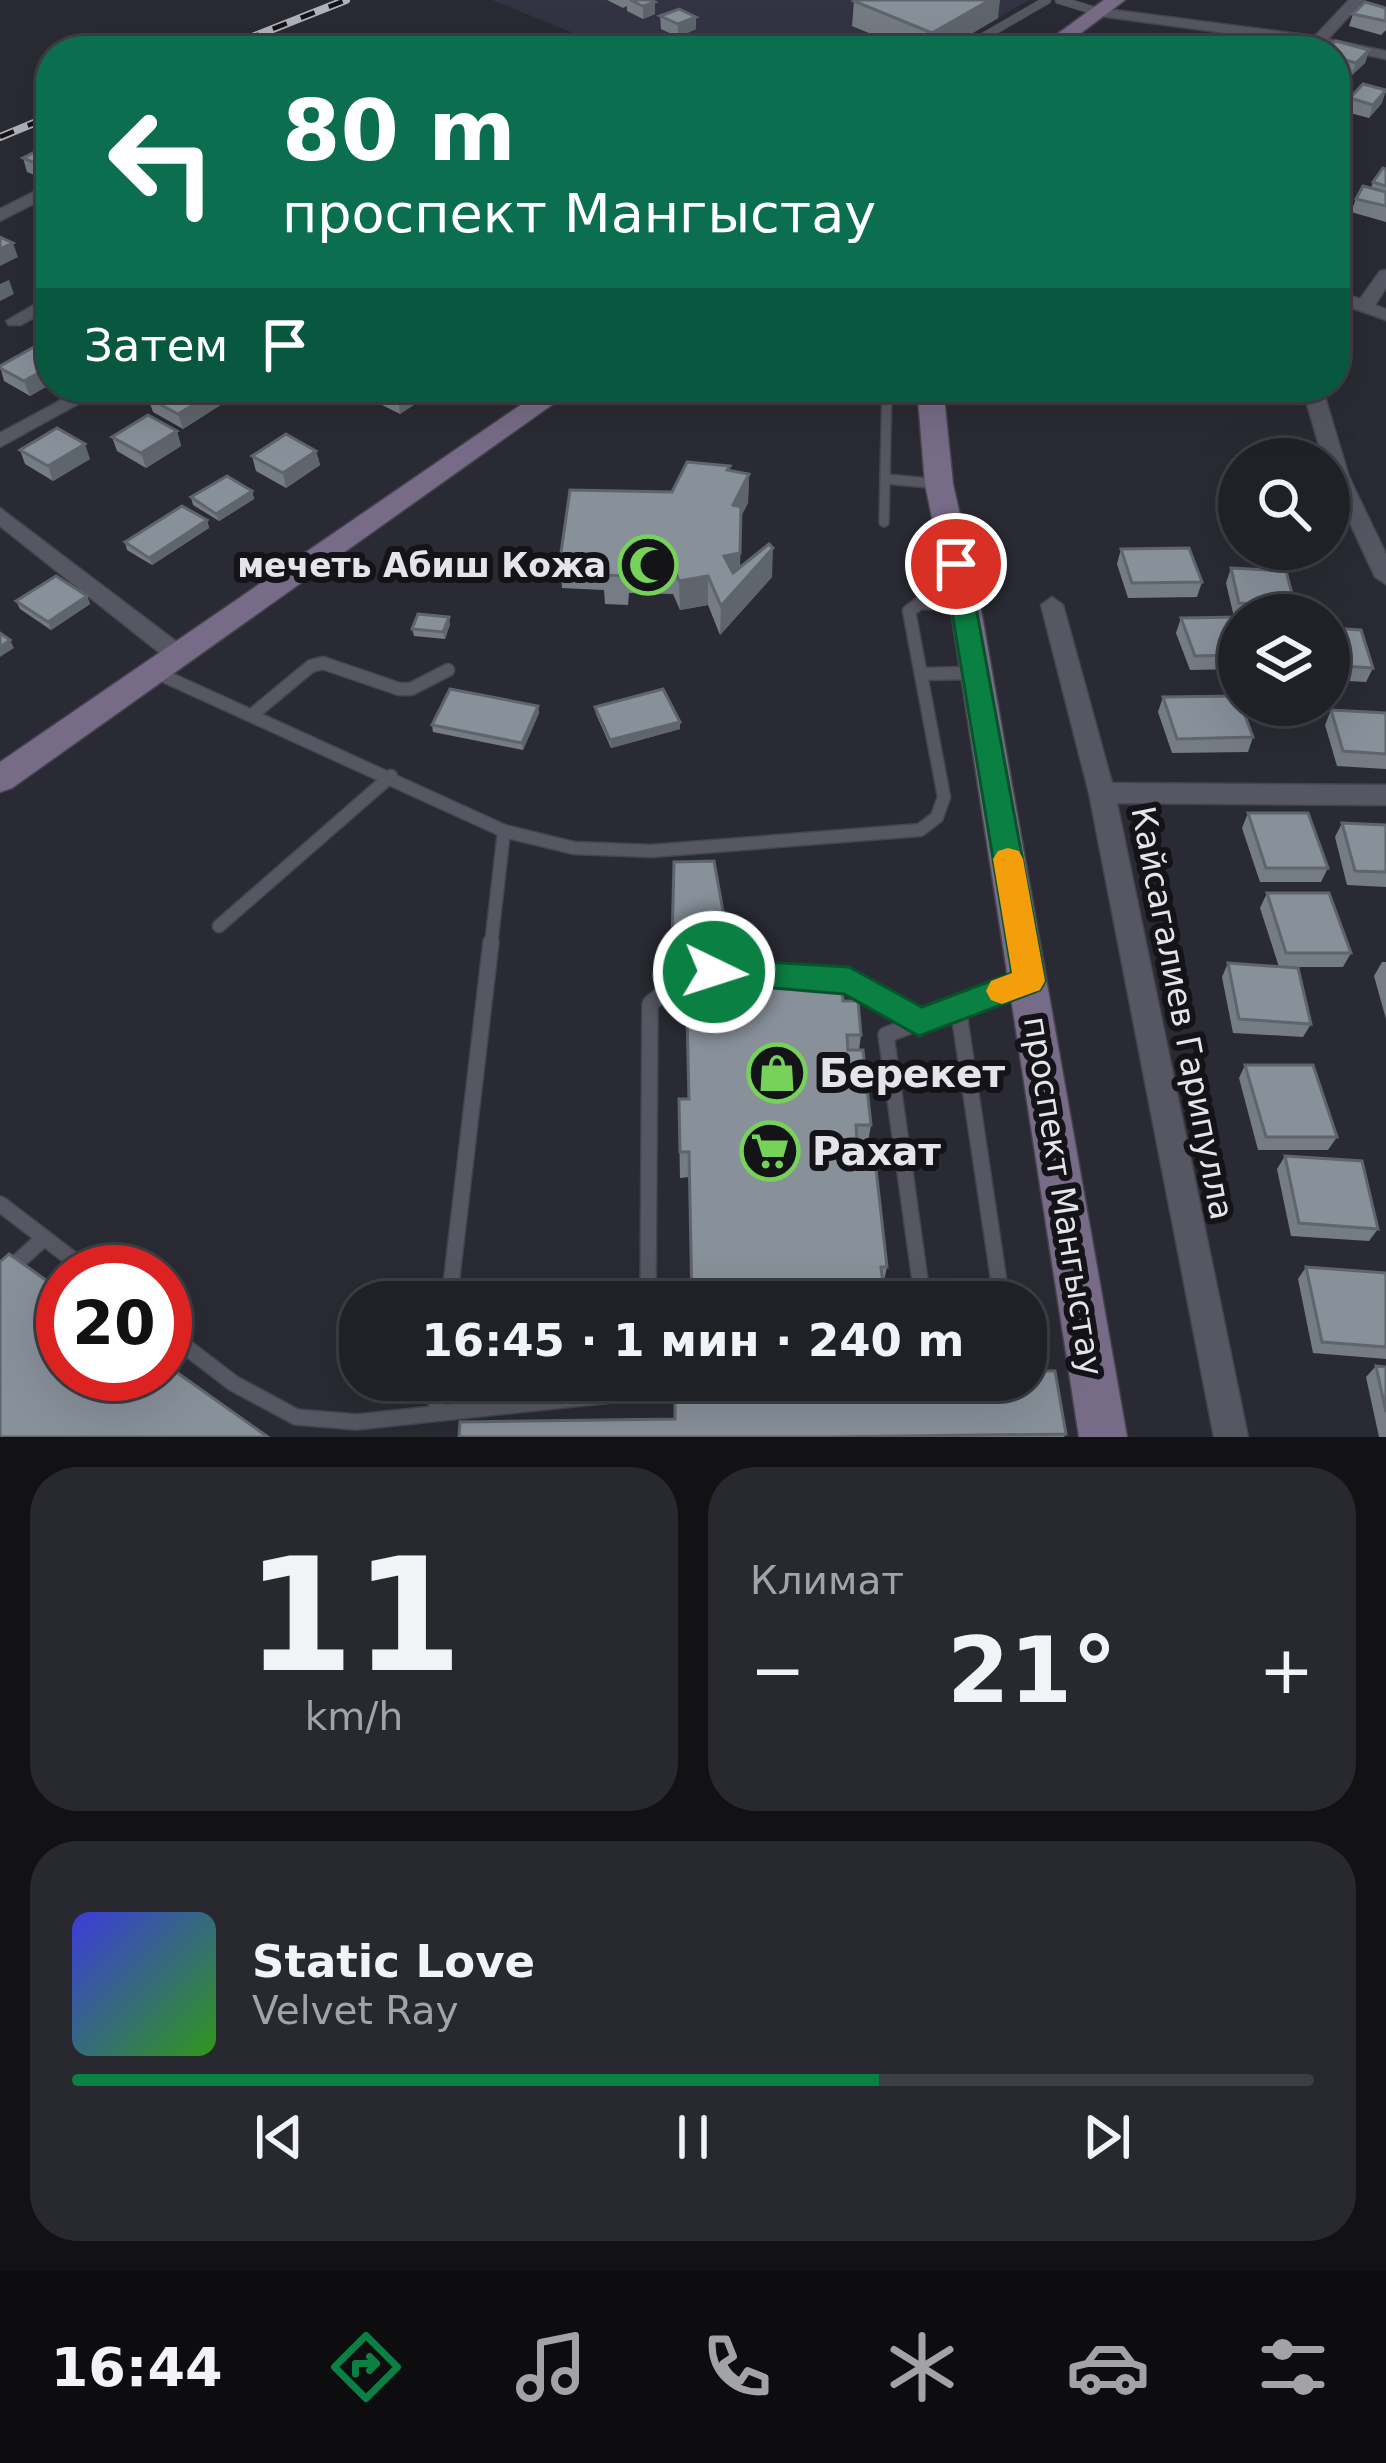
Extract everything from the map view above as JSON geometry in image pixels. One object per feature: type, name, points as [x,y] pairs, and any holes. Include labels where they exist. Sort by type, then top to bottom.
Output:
[{"type":"street","points":[[1323,36],[1357,0]]},
{"type":"street","points":[[1065,36],[1107,6],[1294,36]]},
{"type":"street","points":[[1350,47],[1386,55]]},
{"type":"street","points":[[0,216],[36,196]]},
{"type":"street","points":[[1364,307],[1386,275]]},
{"type":"street","points":[[1350,302],[1386,315]]},
{"type":"street","points":[[15,321],[36,308]]},
{"type":"street","points":[[0,441],[72,402]]},
{"type":"street","points":[[0,778],[542,402]]},
{"type":"street","name":"проспект Мангыстау","points":[[931,402],[939,484],[1029,981],[1083,1381],[1103,1437]]},
{"type":"street","points":[[1316,402],[1339,477],[1386,577]]},
{"type":"street","points":[[0,515],[166,663]]},
{"type":"street","name":"Кайсагалиев Гарипулла","points":[[1052,605],[1102,793],[1231,1437]]},
{"type":"street","points":[[1102,793],[1386,795]]},
{"type":"lane","points":[[985,36],[1047,0]]},
{"type":"lane","points":[[1059,0],[1107,6]]},
{"type":"lane","points":[[884,522],[887,402]]},
{"type":"lane","points":[[886,479],[939,484]]},
{"type":"lane","points":[[166,663],[252,715],[504,831],[574,848],[651,851],[920,830],[937,817],[944,797],[912,605],[964,604]]},
{"type":"lane","points":[[252,715],[311,666],[323,663],[399,689],[411,689],[448,670]]},
{"type":"lane","points":[[921,674],[976,673]]},
{"type":"lane","points":[[219,926],[391,776]]},
{"type":"lane","points":[[451,1281],[504,831]]},
{"type":"lane","points":[[648,1281],[650,1004],[668,984],[714,972],[759,975]]},
{"type":"lane","points":[[804,978],[849,981],[919,1022]]},
{"type":"lane","points":[[920,1281],[886,1035],[1029,981]]},
{"type":"lane","points":[[958,1007],[999,1281]]},
{"type":"lane","points":[[0,1204],[53,1245]]},
{"type":"lane","points":[[0,1278],[44,1238]]},
{"type":"lane","points":[[192,1352],[233,1383],[296,1417],[347,1429],[525,1401]]},
{"type":"lane","points":[[436,1412],[437,1401]]},
{"type":"shaded area","points":[[492,0],[1029,0],[968,36],[581,36]]},
{"type":"building","points":[[856,0],[990,0],[932,33]]},
{"type":"building","points":[[1365,2],[1386,8],[1386,21],[1353,14]]},
{"type":"building","points":[[679,9],[696,17],[678,24],[660,16]]},
{"type":"building","points":[[1350,45],[1369,50],[1356,63],[1350,61]]},
{"type":"building","points":[[1363,84],[1386,90],[1373,105],[1350,98]]},
{"type":"building","points":[[1386,169],[1386,186],[1373,182]]},
{"type":"building","points":[[1363,186],[1386,192],[1386,206],[1356,199]]},
{"type":"building","points":[[36,348],[36,374],[24,381],[0,366]]},
{"type":"building","points":[[156,402],[198,402],[178,414]]},
{"type":"building","points":[[148,415],[177,431],[141,453],[112,437]]},
{"type":"building","points":[[57,428],[85,444],[48,466],[20,450]]},
{"type":"building","points":[[286,434],[316,451],[283,473],[252,456]]},
{"type":"building","points":[[687,462],[730,466],[727,470],[749,474],[733,505],[741,507],[740,553],[724,556],[733,573],[769,544],[773,548],[721,606],[708,576],[679,581],[673,565],[628,564],[627,576],[603,575],[605,560],[560,559],[570,490],[672,492]]},
{"type":"building","points":[[227,476],[252,491],[216,514],[191,497]]},
{"type":"building","points":[[182,506],[207,520],[149,558],[125,542]]},
{"type":"building","points":[[1189,548],[1202,582],[1132,583],[1121,549]]},
{"type":"building","points":[[1231,570],[1286,571],[1292,594],[1237,594]]},
{"type":"building","points":[[56,576],[87,596],[48,622],[16,601]]},
{"type":"building","points":[[418,614],[449,617],[443,632],[412,629]]},
{"type":"building","points":[[1218,617],[1218,655],[1195,656],[1181,618]]},
{"type":"building","points":[[1350,629],[1361,630],[1373,668],[1350,666]]},
{"type":"building","points":[[450,689],[538,706],[522,743],[432,725]]},
{"type":"building","points":[[663,689],[680,722],[610,740],[595,707]]},
{"type":"building","points":[[1218,696],[1218,726],[1249,726],[1253,737],[1177,739],[1163,697]]},
{"type":"building","points":[[1350,711],[1386,713],[1386,754],[1343,751],[1336,726],[1350,726]]},
{"type":"building","points":[[1248,813],[1308,813],[1328,868],[1266,868]]},
{"type":"building","points":[[1342,823],[1386,825],[1386,872],[1355,871]]},
{"type":"building","points":[[714,861],[728,939],[672,942],[674,862]]},
{"type":"building","points":[[1267,893],[1329,893],[1351,953],[1286,953]]},
{"type":"building","points":[[1228,963],[1298,968],[1311,1024],[1239,1019]]},
{"type":"building","name":"Рахат","points":[[840,972],[843,1001],[858,1001],[861,1035],[847,1035],[848,1050],[863,1050],[871,1125],[856,1125],[857,1142],[873,1142],[887,1267],[881,1267],[883,1281],[692,1281],[689,1152],[680,1152],[679,1099],[689,1099],[686,974]]},
{"type":"building","points":[[1245,1065],[1313,1065],[1337,1137],[1266,1137]]},
{"type":"building","points":[[1285,1156],[1362,1161],[1378,1229],[1299,1223]]},
{"type":"building","points":[[9,1254],[36,1273],[36,1401],[192,1401],[192,1383],[268,1437],[0,1437],[0,1262]]},
{"type":"building","points":[[1306,1267],[1386,1273],[1386,1347],[1322,1342]]},
{"type":"building","points":[[1376,1366],[1386,1367],[1386,1412]]},
{"type":"building","points":[[1047,1371],[1055,1371],[1066,1434],[459,1437],[460,1422],[675,1419],[675,1401],[1047,1401]]},
{"type":"railway","points":[[255,36],[346,0]]},
{"type":"railway","points":[[0,137],[36,122]]},
{"type":"slow traffic","points":[[1002,991],[1029,981],[1008,859]]},
{"type":"place","name":"мечеть Абиш Кожа","points":[[648,565]]},
{"type":"place","name":"Берекет","points":[[777,1073]]},
{"type":"place","name":"Рахат","points":[[770,1151]]},
{"type":"route","points":[[714,972],[849,981],[870,989],[919,1022],[1029,981],[956,564]]}]
